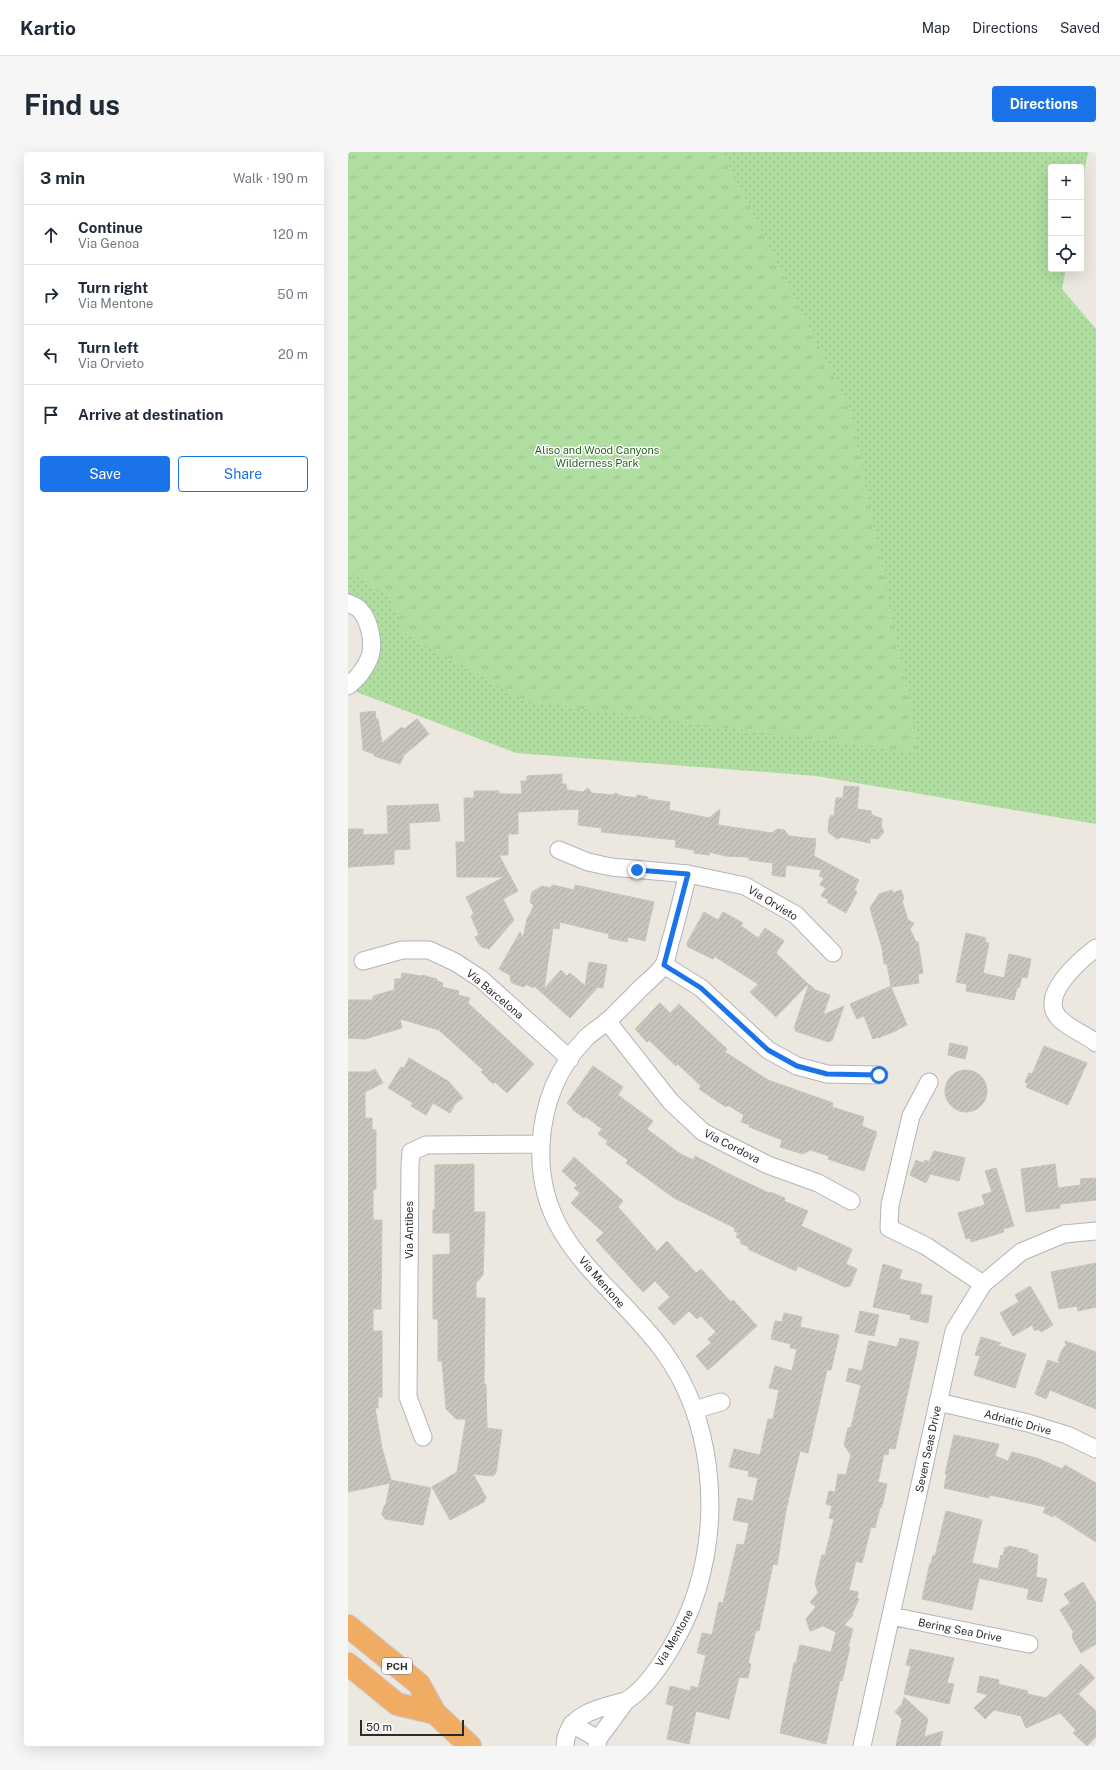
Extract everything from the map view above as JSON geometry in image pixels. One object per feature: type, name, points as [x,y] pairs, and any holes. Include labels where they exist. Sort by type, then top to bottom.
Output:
[{"type":"highway","name":"PCH","points":[[348,1626],[419,1684],[435,1713],[470,1746]]},
{"type":"highway","name":"PCH","points":[[348,1664],[397,1704],[435,1713]]},
{"type":"street","points":[[348,603],[358,608],[366,619],[371,640],[370,658],[362,673],[348,686]]},
{"type":"street","name":"Via Orvieto","points":[[559,850],[588,862],[611,867],[688,874],[745,886],[796,915],[833,954]]},
{"type":"street","points":[[688,874],[664,965],[701,988],[768,1050],[797,1066],[827,1074],[879,1075]]},
{"type":"street","points":[[1096,948],[1074,968],[1059,986],[1053,998],[1052,1005],[1054,1011],[1061,1020],[1096,1043]]},
{"type":"street","name":"Via Barcelona","points":[[363,961],[402,950],[429,950],[455,962],[481,979],[570,1059]]},
{"type":"street","name":"Via Mentone","points":[[626,1701],[598,1743],[572,1724],[590,1710],[626,1701],[636,1694],[664,1660],[692,1609],[706,1555],[709,1527],[709,1500],[705,1445],[694,1410],[681,1380],[665,1353],[564,1237],[551,1213],[543,1191],[540,1168],[541,1144],[544,1113],[553,1085],[570,1059],[587,1037],[607,1021],[664,965]]},
{"type":"street","name":"Via Cordova","points":[[607,1021],[671,1102],[703,1132],[768,1165],[818,1183],[851,1201]]},
{"type":"street","points":[[929,1082],[909,1123],[890,1205],[889,1228],[926,1246],[983,1284]]},
{"type":"street","name":"Via Antibes","points":[[423,1437],[408,1397],[411,1152],[426,1146],[541,1144]]},
{"type":"street","name":"Seven Seas Drive","points":[[862,1746],[954,1331],[983,1284],[1021,1252],[1064,1234],[1096,1231]]},
{"type":"street","points":[[694,1410],[722,1402]]},
{"type":"street","name":"Adriatic Drive","points":[[938,1402],[1028,1423],[1067,1435],[1096,1450]]},
{"type":"street","name":"Bering Sea Drive","points":[[891,1616],[1029,1644]]},
{"type":"street","points":[[565,1746],[567,1732],[572,1724]]},
{"type":"green space","points":[[348,152],[1088,152],[1084,173],[1084,164],[1048,164],[1048,272],[1065,272],[1062,289],[1096,329],[1096,824],[816,776],[516,753],[354,691],[367,679],[381,647],[369,609],[348,594]]},
{"type":"green space","name":"Aliso and Wood Canyons Wilderness Park","points":[[348,152],[723,152],[851,412],[920,754],[526,701],[402,632],[388,596],[356,576],[348,576]]},
{"type":"building","points":[[375,711],[376,719],[378,719],[382,743],[402,727],[404,729],[417,719],[429,734],[404,755],[400,764],[374,756],[374,754],[363,750],[360,713]]},
{"type":"building","points":[[562,774],[562,784],[566,784],[567,790],[583,792],[588,788],[592,793],[612,795],[615,793],[622,796],[637,798],[637,795],[648,797],[647,799],[670,802],[669,810],[709,818],[720,809],[718,825],[772,833],[777,829],[784,830],[789,836],[816,839],[814,856],[859,880],[854,890],[857,892],[846,913],[827,902],[829,900],[821,896],[826,888],[820,885],[824,878],[819,876],[822,870],[786,865],[785,877],[772,875],[773,863],[749,860],[749,857],[726,856],[709,852],[709,855],[694,853],[694,850],[675,847],[676,840],[601,832],[602,828],[578,825],[579,809],[518,812],[518,834],[508,834],[508,855],[499,855],[518,891],[503,899],[514,920],[489,949],[482,947],[475,937],[479,935],[471,916],[474,914],[466,897],[504,877],[457,877],[456,842],[465,842],[464,798],[474,798],[474,791],[499,791],[499,794],[522,794],[521,781],[527,781],[527,776]]},
{"type":"building","points":[[844,786],[859,787],[857,809],[871,811],[872,815],[882,819],[881,826],[884,832],[878,839],[870,838],[870,843],[841,837],[837,839],[828,832],[829,820],[831,815],[834,816],[836,798],[843,798]]},
{"type":"building","points":[[438,804],[440,821],[409,823],[410,849],[394,850],[394,864],[348,867],[348,829],[363,829],[363,835],[388,834],[387,806]]},
{"type":"building","points":[[552,885],[574,890],[575,885],[654,902],[645,941],[628,937],[627,942],[608,938],[609,934],[560,922],[559,929],[553,928],[544,989],[561,970],[567,976],[570,973],[585,986],[589,962],[607,965],[603,988],[598,987],[570,1018],[534,986],[533,988],[526,984],[524,987],[517,985],[511,982],[510,975],[499,969],[520,932],[523,938],[527,919],[534,906],[530,902],[532,892],[542,886],[551,888]]},
{"type":"building","points":[[892,890],[893,893],[901,890],[904,898],[902,901],[908,920],[914,923],[910,929],[916,942],[918,942],[923,973],[918,974],[919,983],[891,987],[907,1025],[873,1039],[864,1016],[857,1019],[850,1004],[891,986],[887,964],[884,964],[882,948],[870,908],[879,894]]},
{"type":"building","points":[[704,912],[718,920],[723,912],[743,923],[741,926],[758,938],[765,928],[784,941],[776,953],[808,984],[776,1017],[750,992],[758,984],[714,956],[713,959],[688,947],[687,943]]},
{"type":"building","points":[[966,933],[986,938],[985,942],[989,943],[983,973],[1004,978],[1009,954],[1031,959],[1027,978],[1022,977],[1014,1000],[966,991],[967,984],[956,982]]},
{"type":"building","points":[[402,973],[422,975],[437,979],[437,981],[443,983],[442,987],[459,991],[458,995],[470,998],[468,1003],[534,1064],[507,1093],[495,1082],[493,1084],[481,1072],[483,1070],[439,1030],[400,1019],[402,1028],[365,1039],[348,1038],[348,1000],[373,1000],[373,996],[394,990],[395,979],[401,979]]},
{"type":"building","points":[[809,984],[815,990],[830,995],[823,1015],[844,1006],[832,1041],[830,1040],[829,1042],[795,1031],[796,1029],[794,1028]]},
{"type":"building","points":[[660,1003],[670,1013],[679,1004],[727,1049],[725,1052],[768,1080],[833,1103],[832,1107],[864,1117],[862,1126],[877,1132],[864,1171],[828,1159],[829,1156],[810,1150],[803,1154],[780,1147],[782,1140],[749,1127],[750,1125],[741,1122],[744,1115],[728,1105],[726,1107],[699,1089],[701,1086],[678,1064],[676,1066],[649,1040],[647,1042],[635,1029]]},
{"type":"building","points":[[950,1043],[968,1047],[965,1059],[948,1055]]},
{"type":"building","points":[[1044,1046],[1087,1063],[1068,1105],[1026,1087],[1028,1084],[1025,1082],[1029,1073],[1032,1074]]},
{"type":"building","points":[[409,1058],[448,1081],[463,1098],[455,1104],[450,1113],[433,1103],[426,1115],[411,1106],[413,1103],[388,1088],[401,1067],[404,1068]]},
{"type":"building","points":[[593,1066],[623,1087],[618,1095],[653,1121],[647,1129],[679,1153],[693,1160],[695,1156],[769,1193],[770,1192],[785,1198],[784,1201],[808,1211],[801,1226],[852,1249],[846,1264],[857,1269],[850,1286],[845,1287],[798,1266],[796,1271],[748,1249],[749,1247],[740,1243],[741,1240],[736,1237],[738,1233],[734,1231],[735,1228],[674,1198],[626,1163],[628,1160],[606,1144],[608,1141],[598,1134],[602,1129],[585,1116],[584,1118],[567,1103]]},
{"type":"building","points":[[375,1069],[383,1083],[365,1092],[365,1118],[372,1118],[372,1130],[376,1130],[376,1189],[373,1189],[373,1220],[382,1220],[381,1309],[373,1309],[373,1331],[382,1331],[382,1397],[378,1397],[378,1408],[375,1408],[382,1448],[391,1480],[431,1488],[423,1525],[385,1519],[382,1514],[386,1504],[390,1483],[348,1492],[348,1072],[369,1072]]},
{"type":"building","points":[[966,1070],[981,1076],[987,1091],[981,1106],[966,1112],[951,1106],[945,1091],[951,1076]]},
{"type":"building","points":[[934,1151],[965,1158],[959,1181],[930,1174],[926,1183],[910,1175],[916,1160],[923,1163],[925,1160],[929,1162]]},
{"type":"building","points":[[574,1157],[623,1201],[618,1207],[657,1251],[667,1241],[696,1273],[701,1269],[731,1302],[733,1300],[757,1326],[708,1370],[696,1356],[711,1343],[708,1339],[716,1332],[701,1316],[697,1319],[689,1311],[674,1325],[658,1308],[670,1297],[655,1281],[643,1292],[596,1240],[604,1233],[571,1203],[580,1193],[574,1188],[577,1185],[562,1171]]},
{"type":"building","points":[[474,1164],[474,1212],[485,1212],[483,1275],[476,1283],[476,1298],[485,1298],[484,1384],[486,1384],[487,1428],[502,1430],[496,1473],[493,1476],[473,1474],[486,1497],[484,1502],[450,1520],[432,1487],[457,1472],[466,1419],[456,1419],[446,1409],[442,1361],[438,1361],[438,1319],[433,1319],[433,1255],[450,1254],[450,1233],[433,1233],[433,1210],[435,1210],[435,1165]]},
{"type":"building","points":[[1055,1164],[1058,1188],[1081,1185],[1080,1179],[1096,1178],[1096,1200],[1060,1204],[1060,1208],[1026,1212],[1021,1169]]},
{"type":"building","points":[[996,1168],[1014,1226],[1003,1229],[1004,1232],[971,1242],[970,1238],[966,1239],[958,1213],[985,1205],[982,1195],[992,1192],[985,1171]]},
{"type":"building","points":[[1096,1263],[1096,1307],[1078,1311],[1077,1306],[1059,1309],[1051,1272]]},
{"type":"building","points":[[883,1264],[902,1270],[899,1279],[922,1284],[920,1294],[932,1296],[928,1323],[910,1319],[911,1315],[873,1307]]},
{"type":"building","points":[[1030,1286],[1053,1325],[1041,1332],[1038,1329],[1035,1331],[1032,1325],[1013,1336],[1000,1313],[1019,1302],[1015,1295]]},
{"type":"building","points":[[860,1311],[879,1315],[874,1336],[855,1332]]},
{"type":"building","points":[[784,1313],[802,1317],[800,1327],[839,1335],[831,1370],[827,1370],[808,1453],[800,1451],[786,1510],[777,1565],[773,1564],[759,1631],[756,1630],[748,1663],[751,1664],[748,1678],[739,1677],[729,1719],[696,1711],[689,1744],[667,1739],[674,1706],[666,1704],[670,1686],[690,1691],[691,1686],[698,1688],[706,1655],[697,1653],[702,1633],[712,1635],[719,1602],[723,1603],[737,1544],[744,1545],[749,1523],[733,1520],[738,1498],[753,1501],[758,1478],[748,1476],[749,1471],[729,1467],[734,1449],[760,1455],[768,1419],[773,1419],[779,1390],[769,1388],[775,1366],[792,1371],[797,1349],[790,1348],[791,1344],[771,1339],[775,1321],[782,1322]]},
{"type":"building","points":[[981,1337],[1001,1343],[997,1345],[1026,1354],[1015,1388],[974,1375],[980,1356],[975,1355]]},
{"type":"building","points":[[900,1338],[919,1342],[895,1449],[889,1448],[888,1455],[884,1454],[878,1482],[887,1484],[883,1502],[881,1508],[880,1507],[875,1528],[871,1527],[862,1563],[856,1561],[849,1590],[858,1592],[857,1598],[859,1599],[852,1614],[853,1615],[844,1625],[853,1629],[826,1744],[780,1733],[794,1663],[796,1663],[800,1645],[831,1652],[836,1632],[823,1626],[810,1631],[806,1619],[816,1607],[810,1602],[818,1593],[815,1583],[822,1555],[825,1555],[834,1519],[829,1518],[832,1506],[826,1504],[829,1491],[835,1492],[838,1474],[846,1475],[851,1455],[844,1445],[848,1428],[851,1427],[861,1385],[846,1381],[849,1368],[862,1371],[869,1341],[897,1347]]},
{"type":"building","points":[[1065,1341],[1096,1352],[1096,1409],[1050,1390],[1046,1399],[1035,1394],[1048,1360],[1060,1364],[1058,1360],[1065,1346],[1067,1350]]},
{"type":"building","points":[[954,1435],[999,1444],[995,1456],[1008,1461],[1012,1452],[1037,1458],[1062,1469],[1065,1465],[1096,1483],[1096,1542],[1054,1515],[1053,1517],[1043,1512],[1046,1507],[990,1495],[989,1498],[944,1488],[947,1474],[945,1474]]},
{"type":"building","points":[[946,1511],[982,1520],[972,1563],[998,1569],[1001,1555],[1003,1556],[1005,1547],[1007,1548],[1008,1546],[1028,1550],[1028,1552],[1038,1555],[1036,1577],[1047,1579],[1042,1602],[1027,1599],[1029,1589],[979,1578],[972,1610],[922,1599],[930,1563],[931,1564],[933,1555],[935,1556]]},
{"type":"building","points":[[1083,1582],[1096,1603],[1096,1644],[1081,1653],[1073,1639],[1072,1634],[1074,1633],[1060,1610],[1070,1603],[1064,1594]]},
{"type":"building","points":[[910,1649],[954,1658],[947,1683],[954,1684],[949,1704],[904,1694],[911,1666],[906,1665]]},
{"type":"building","points":[[1081,1664],[1095,1678],[1078,1694],[1096,1711],[1096,1737],[1087,1746],[1073,1733],[1076,1730],[1060,1713],[1026,1728],[1021,1716],[994,1710],[985,1719],[974,1708],[988,1695],[977,1692],[980,1676],[999,1680],[998,1684],[1028,1691],[1027,1694],[1046,1698]]},
{"type":"building","points":[[904,1697],[928,1719],[924,1737],[943,1731],[940,1746],[896,1746],[902,1719],[895,1712],[902,1704]]},
{"type":"route","points":[[637,870],[688,874],[664,965],[701,988],[768,1050],[797,1066],[827,1074],[879,1075]]}]
